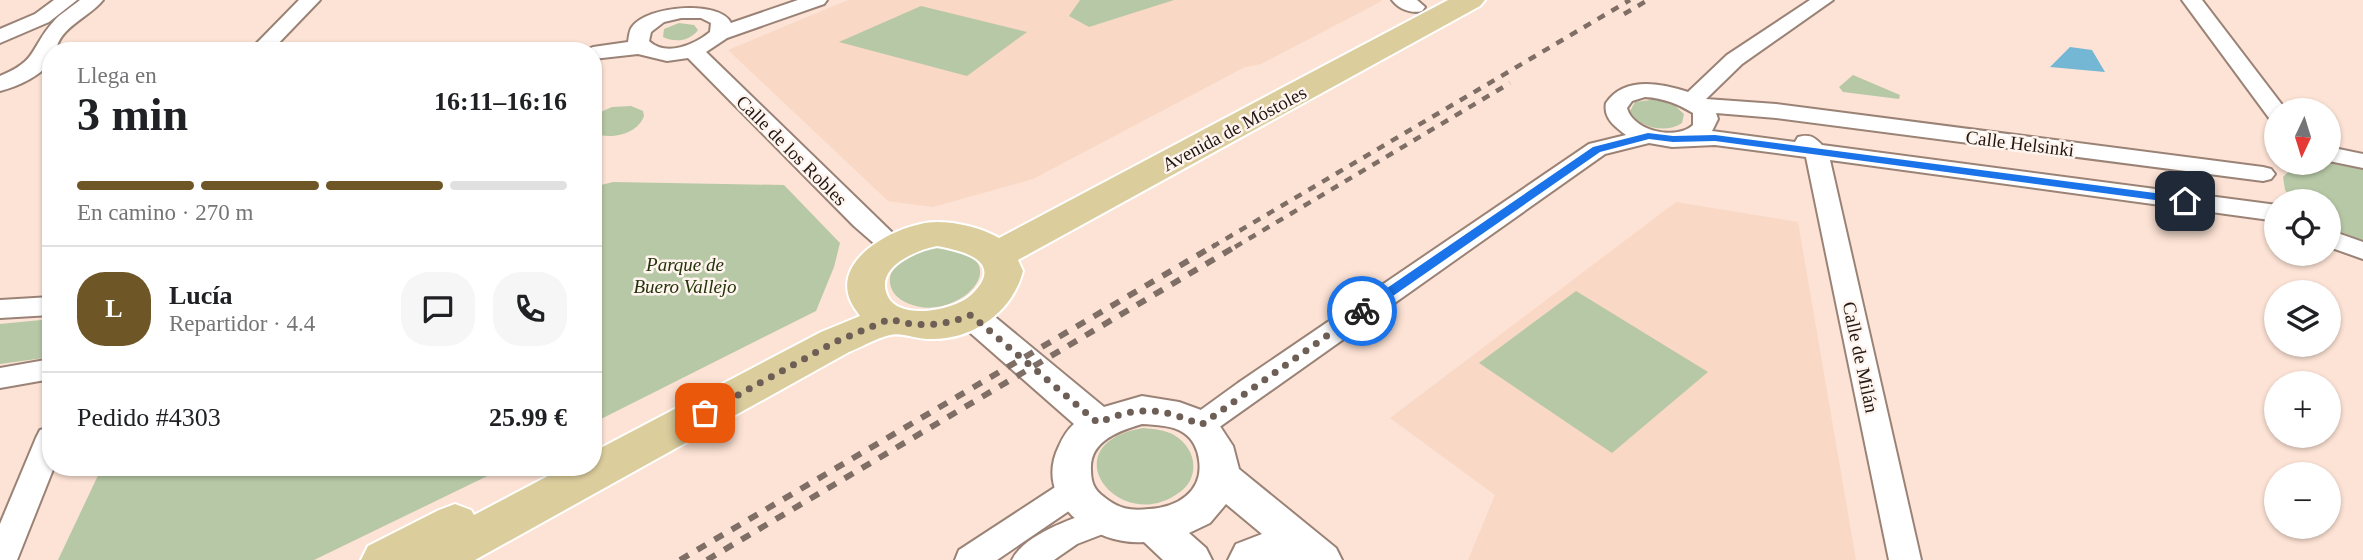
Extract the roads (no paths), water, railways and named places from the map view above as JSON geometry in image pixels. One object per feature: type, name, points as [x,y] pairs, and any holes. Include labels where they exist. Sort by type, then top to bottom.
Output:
[{"type":"main road","name":"Avenida de Móstoles","points":[[988,248],[1470,0]]},
{"type":"main road","name":"Avenida de Móstoles","points":[[988,248],[1416,2]]},
{"type":"main road","points":[[937,234],[959,235],[988,248],[1004,267],[1001,287],[987,306],[951,323],[930,326],[909,324],[879,308],[866,285],[870,271],[879,258],[894,247],[914,239],[937,234]]},
{"type":"main road","points":[[602,446],[822,330],[879,308]]},
{"type":"main road","points":[[602,468],[835,342],[879,308]]},
{"type":"main road","points":[[385,560],[545,476]]},
{"type":"main road","points":[[433,560],[588,476]]},
{"type":"street","points":[[0,38],[43,18],[67,0]]},
{"type":"street","points":[[48,42],[63,23],[93,0]]},
{"type":"street","points":[[268,42],[310,0]]},
{"type":"street","points":[[641,0],[657,18]]},
{"type":"street","points":[[718,25],[797,0]]},
{"type":"street","points":[[641,47],[638,42],[641,29],[657,18],[694,11],[718,25],[817,0]]},
{"type":"street","points":[[1694,104],[1708,83],[1732,63],[1823,0]]},
{"type":"street","points":[[2192,0],[2266,98]]},
{"type":"street","points":[[602,52],[641,47],[663,54],[692,50],[714,40],[718,25]]},
{"type":"street","points":[[0,38],[27,38],[42,42]]},
{"type":"street","name":"Calle de los Robles","points":[[692,50],[863,220],[894,247]]},
{"type":"street","points":[[1648,136],[1634,130],[1619,117],[1616,109],[1623,96],[1645,90],[1664,90],[1732,63]]},
{"type":"street","name":"Calle Helsinki","points":[[1732,63],[1735,78],[1746,93],[1776,111]]},
{"type":"street","points":[[0,84],[41,70]]},
{"type":"street","points":[[1664,90],[1694,104],[1706,121],[1703,129],[1696,135],[1684,138]]},
{"type":"street","name":"Calle Helsinki","points":[[1694,104],[2264,166]]},
{"type":"street","name":"Calle de Milán","points":[[1812,116],[1801,124],[1800,131],[1817,153],[1905,560]]},
{"type":"street","points":[[1597,149],[1619,117]]},
{"type":"street","points":[[1201,425],[1597,149],[1648,136]]},
{"type":"street","name":"Calle Helsinki","points":[[1648,136],[1715,138],[2264,211]]},
{"type":"street","points":[[2342,156],[2361,158]]},
{"type":"street","points":[[2341,242],[2363,251]]},
{"type":"street","points":[[0,309],[42,307]]},
{"type":"street","points":[[971,315],[1098,423]]},
{"type":"street","points":[[0,378],[42,371]]},
{"type":"street","points":[[1142,410],[1166,412],[1201,425],[1215,445],[1220,460],[1220,476],[1213,494],[1198,510],[1178,521],[1154,527],[1128,526],[1105,520],[1086,507],[1074,491],[1069,472],[1072,453],[1082,436],[1098,423],[1119,413],[1142,410]]},
{"type":"street","points":[[1,560],[42,460]]},
{"type":"street","points":[[1220,476],[1311,552]]},
{"type":"street","points":[[971,560],[1074,491]]},
{"type":"street","points":[[1028,560],[1066,535],[1105,520]]},
{"type":"street","points":[[1154,527],[1191,560]]},
{"type":"street","points":[[1249,560],[1251,556],[1274,547],[1311,552]]},
{"type":"water","points":[[2070,47],[2092,50],[2105,72],[2050,67]]},
{"type":"railway","points":[[1212,247],[1630,0]]},
{"type":"railway","points":[[1624,14],[1648,0]]},
{"type":"railway","points":[[1235,247],[1510,83]]},
{"type":"railway","points":[[680,560],[1215,245]]},
{"type":"railway","points":[[707,560],[1238,245]]},
{"type":"park label","name":"Parque de Buero Vallejo","points":[[685,275]]}]
